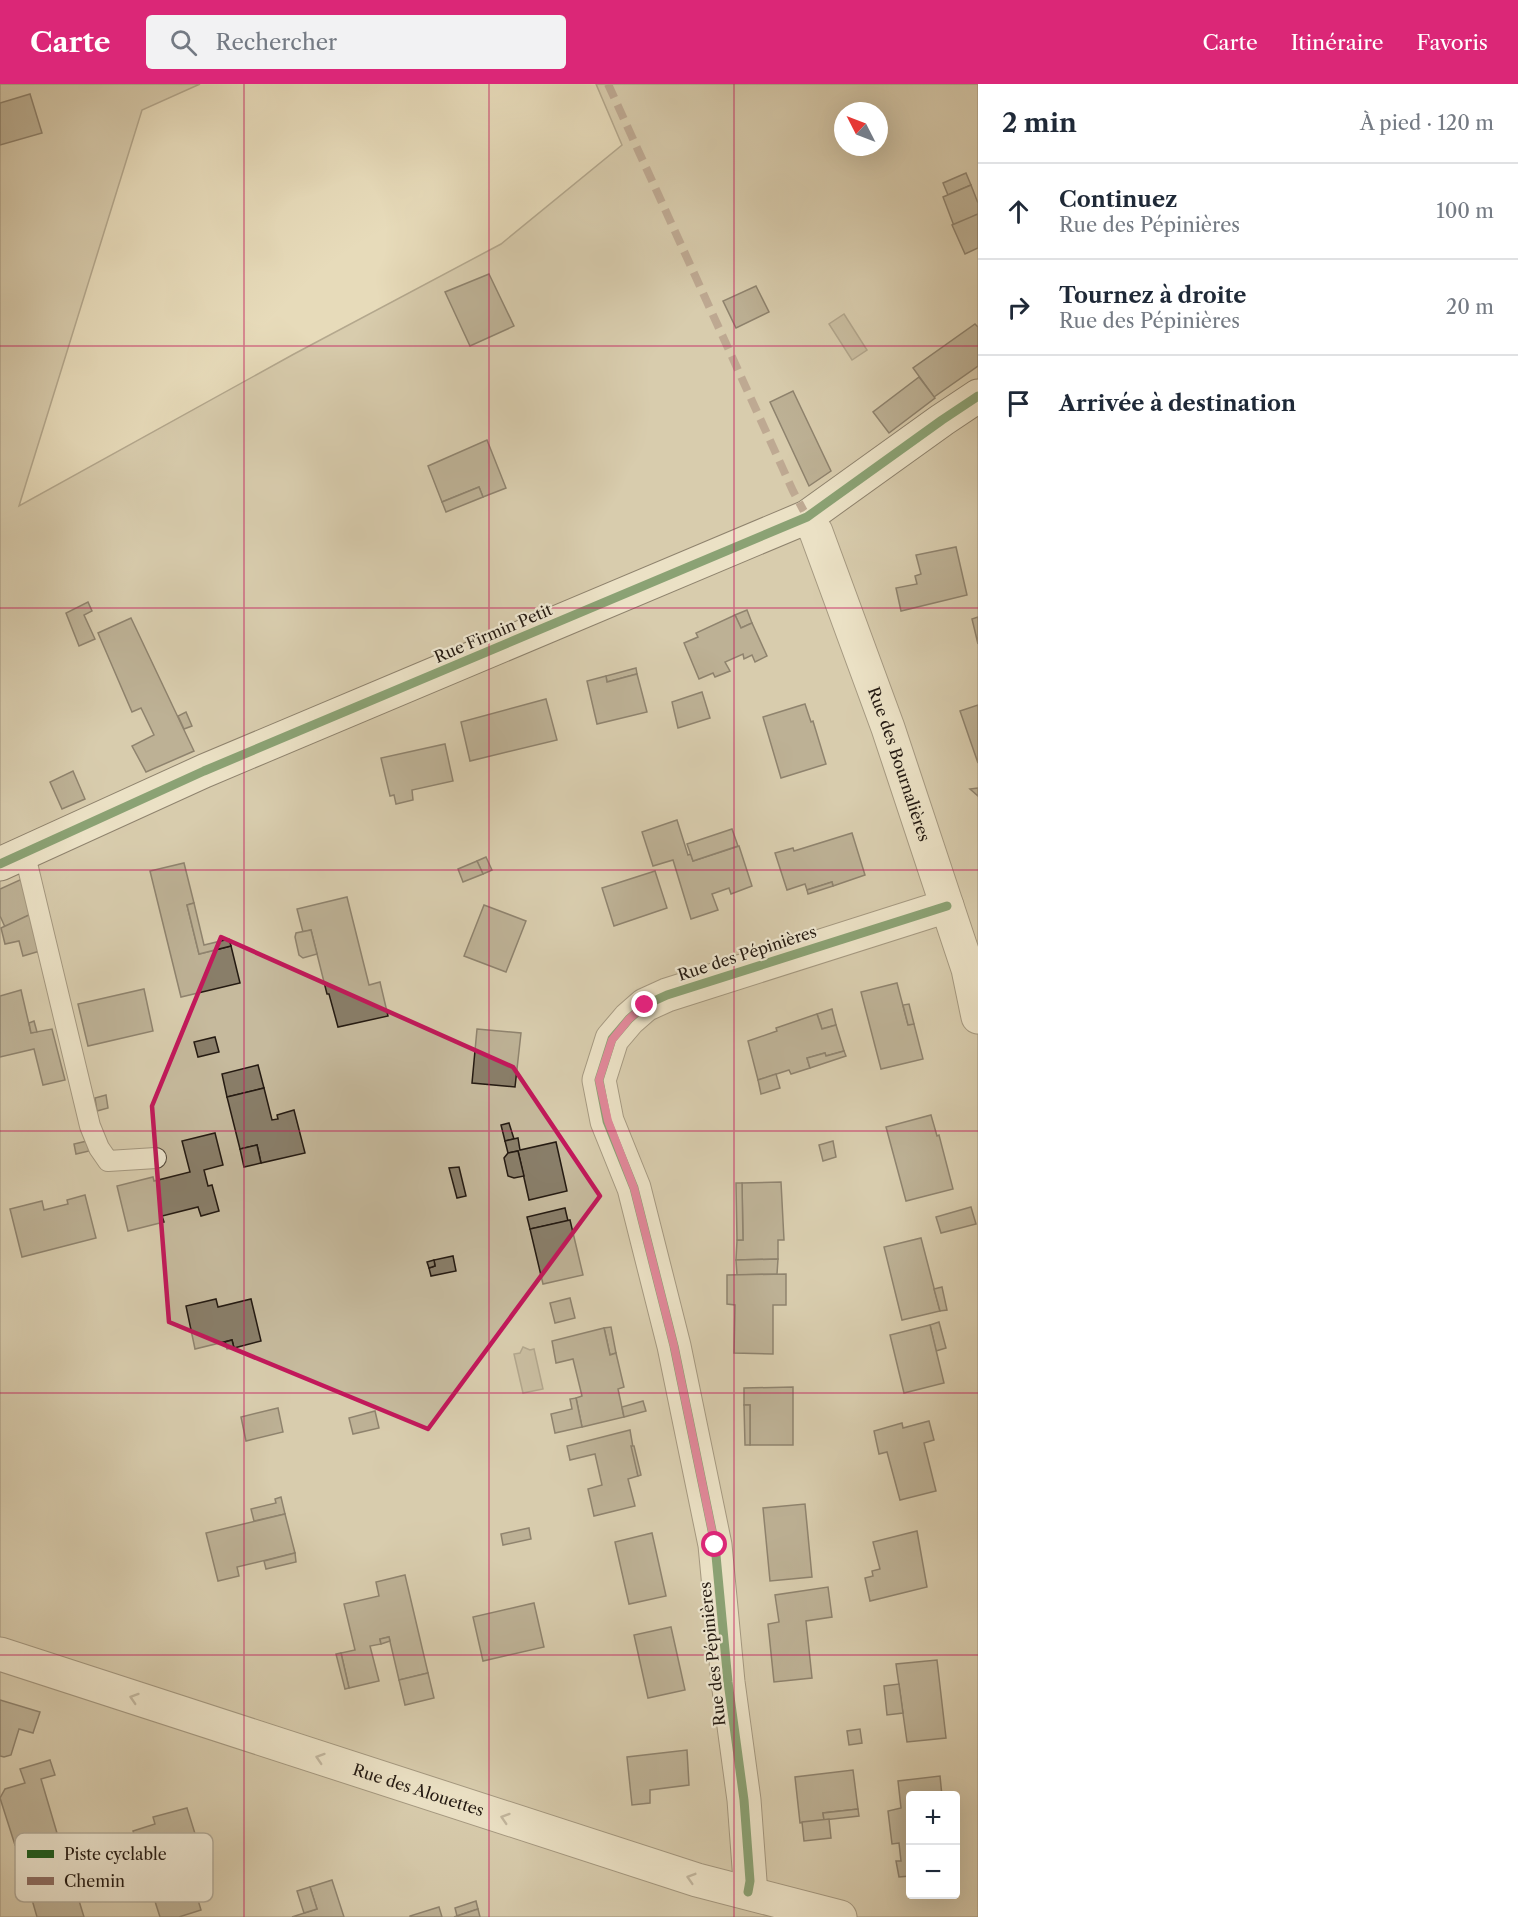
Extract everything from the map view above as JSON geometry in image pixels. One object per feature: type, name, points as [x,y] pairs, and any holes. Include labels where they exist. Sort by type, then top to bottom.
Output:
[{"type":"street","name":"Rue Firmin Petit","points":[[12,858],[204,771],[807,517],[978,396]]},
{"type":"street","name":"Rue des Bournalières","points":[[807,517],[816,532],[888,728],[968,969],[978,1017]]},
{"type":"street","name":"Rue des Pépinières","points":[[748,1893],[750,1881],[744,1800],[728,1682],[715,1545],[674,1346],[634,1188],[608,1121],[599,1080],[612,1040],[629,1019],[645,1005],[659,998],[947,906]]},
{"type":"street","name":"Rue des Alouettes","points":[[0,1654],[698,1880],[840,1917]]},
{"type":"lane","points":[[12,858],[90,1126],[99,1149],[108,1161],[156,1158]]},
{"type":"highlighted area","points":[[221,937],[513,1067],[600,1196],[428,1429],[169,1322],[152,1106]]},
{"type":"shaded area","points":[[0,84],[200,84],[142,110],[19,506],[294,354],[501,244],[622,145],[596,84],[978,84],[978,1917],[0,1917]]},
{"type":"shaded area","points":[[844,314],[867,350],[852,360],[829,324]]},
{"type":"shaded area","points":[[523,1347],[534,1349],[543,1389],[523,1393],[514,1354],[520,1353]]},
{"type":"building","points":[[30,94],[42,133],[0,145],[0,103]]},
{"type":"building","points":[[966,173],[971,185],[948,195],[943,183]]},
{"type":"building","points":[[971,185],[978,203],[978,214],[954,226],[943,197]]},
{"type":"building","points":[[978,214],[978,248],[965,254],[952,225]]},
{"type":"building","points":[[489,274],[514,326],[470,346],[445,292]]},
{"type":"building","points":[[756,286],[769,312],[736,328],[723,301]]},
{"type":"building","points":[[975,324],[978,327],[978,366],[934,397],[913,368]]},
{"type":"building","points":[[919,377],[935,398],[889,433],[873,412]]},
{"type":"building","points":[[793,391],[831,471],[809,486],[770,402]]},
{"type":"building","points":[[487,440],[506,488],[483,497],[479,487],[442,502],[428,466]]},
{"type":"building","points":[[479,487],[483,497],[446,512],[442,502]]},
{"type":"building","points":[[956,547],[967,595],[901,611],[896,588],[917,584],[915,576],[921,574],[916,555]]},
{"type":"building","points":[[88,602],[92,611],[84,615],[95,639],[79,646],[66,613]]},
{"type":"building","points":[[747,610],[752,623],[741,628],[735,615]]},
{"type":"building","points":[[735,615],[741,628],[752,623],[767,656],[755,662],[752,655],[744,659],[743,654],[725,662],[730,671],[715,677],[713,673],[699,679],[684,643],[698,637],[696,633]]},
{"type":"building","points":[[978,617],[978,644],[972,619]]},
{"type":"building","points":[[131,618],[194,751],[146,772],[132,746],[154,735],[141,708],[132,712],[98,633]]},
{"type":"building","points":[[636,668],[637,674],[607,682],[606,676]]},
{"type":"building","points":[[637,674],[647,712],[597,724],[587,681],[606,676],[607,682]]},
{"type":"building","points":[[702,692],[710,718],[678,728],[672,702]]},
{"type":"building","points":[[546,699],[557,740],[470,761],[461,722]]},
{"type":"building","points":[[805,704],[811,722],[813,721],[826,764],[781,778],[763,717]]},
{"type":"building","points":[[978,705],[978,763],[960,711]]},
{"type":"building","points":[[186,712],[192,726],[184,729],[178,716]]},
{"type":"building","points":[[445,744],[453,781],[412,790],[413,800],[396,804],[394,795],[390,796],[381,758]]},
{"type":"building","points":[[73,771],[85,799],[62,809],[50,782]]},
{"type":"building","points":[[978,788],[978,796],[970,789]]},
{"type":"building","points":[[677,820],[688,855],[691,854],[693,861],[739,846],[752,886],[731,894],[729,888],[712,894],[718,910],[691,919],[673,860],[653,866],[642,832]]},
{"type":"building","points":[[732,829],[738,846],[693,861],[687,844]]},
{"type":"building","points":[[852,833],[865,875],[833,886],[832,882],[807,890],[805,884],[787,890],[775,853],[793,848],[794,851]]},
{"type":"building","points":[[486,857],[492,870],[483,874],[477,861]]},
{"type":"building","points":[[477,861],[483,874],[463,882],[458,869]]},
{"type":"building","points":[[184,863],[194,903],[187,905],[199,954],[231,946],[240,983],[181,997],[150,871]]},
{"type":"building","points":[[655,871],[667,908],[614,926],[602,888]]},
{"type":"building","points":[[22,879],[31,914],[5,927],[0,916],[0,889]]},
{"type":"building","points":[[832,882],[833,886],[808,894],[807,890]]},
{"type":"building","points":[[347,897],[369,985],[380,982],[388,1016],[338,1027],[311,930],[303,932],[297,909]]},
{"type":"building","points":[[194,903],[204,945],[229,939],[231,946],[199,954],[187,905]]},
{"type":"building","points":[[484,905],[526,921],[506,972],[464,956]]},
{"type":"building","points":[[31,914],[40,951],[23,956],[19,941],[5,944],[1,928]]},
{"type":"building","points":[[311,930],[317,954],[303,958],[299,955],[296,933]]},
{"type":"building","points":[[897,983],[908,1025],[914,1024],[923,1059],[881,1069],[861,992]]},
{"type":"building","points":[[144,989],[153,1031],[88,1046],[78,1004]]},
{"type":"building","points":[[21,990],[31,1033],[52,1029],[65,1080],[43,1085],[34,1049],[0,1057],[0,996]]},
{"type":"building","points":[[909,1004],[914,1024],[908,1025],[903,1005]]},
{"type":"building","points":[[832,1009],[836,1025],[822,1029],[817,1014]]},
{"type":"building","points":[[817,1014],[822,1029],[836,1025],[844,1051],[807,1058],[810,1068],[791,1074],[789,1070],[758,1080],[748,1041],[777,1031],[776,1028]]},
{"type":"building","points":[[34,1021],[37,1032],[31,1033],[29,1023]]},
{"type":"building","points":[[477,1029],[521,1033],[515,1087],[472,1083]]},
{"type":"building","points":[[215,1037],[219,1052],[198,1057],[194,1042]]},
{"type":"building","points":[[844,1051],[846,1056],[810,1068],[807,1058]]},
{"type":"building","points":[[258,1065],[264,1088],[227,1097],[222,1074]]},
{"type":"building","points":[[776,1074],[780,1088],[761,1094],[758,1080]]},
{"type":"building","points":[[264,1088],[272,1120],[278,1119],[277,1115],[294,1110],[305,1153],[261,1163],[257,1145],[240,1149],[227,1097]]},
{"type":"building","points":[[106,1095],[108,1108],[97,1111],[95,1098]]},
{"type":"building","points":[[931,1115],[937,1136],[939,1135],[953,1189],[906,1201],[886,1127]]},
{"type":"building","points":[[509,1123],[514,1139],[505,1141],[501,1125]]},
{"type":"building","points":[[215,1133],[223,1165],[204,1170],[208,1186],[212,1185],[219,1211],[201,1216],[198,1207],[162,1216],[164,1222],[128,1231],[117,1186],[153,1177],[154,1181],[190,1172],[182,1141]]},
{"type":"building","points":[[518,1138],[520,1150],[556,1142],[567,1191],[529,1200],[518,1151],[508,1153],[505,1141]]},
{"type":"building","points":[[87,1141],[89,1151],[76,1154],[74,1144]]},
{"type":"building","points":[[833,1141],[836,1157],[823,1161],[819,1145]]},
{"type":"building","points":[[257,1145],[261,1163],[244,1167],[240,1149]]},
{"type":"building","points":[[518,1151],[524,1176],[514,1178],[508,1176],[504,1158],[508,1153]]},
{"type":"building","points":[[459,1167],[466,1196],[457,1198],[449,1168]]},
{"type":"building","points":[[781,1182],[784,1240],[778,1240],[778,1259],[736,1260],[737,1240],[743,1240],[742,1183]]},
{"type":"building","points":[[736,1183],[742,1183],[743,1240],[737,1240]]},
{"type":"building","points":[[85,1195],[96,1238],[22,1257],[10,1209],[42,1201],[44,1210],[68,1204],[67,1200]]},
{"type":"building","points":[[971,1207],[976,1224],[941,1233],[936,1217]]},
{"type":"building","points":[[565,1208],[568,1221],[530,1229],[527,1217]]},
{"type":"building","points":[[570,1220],[583,1275],[543,1284],[530,1229]]},
{"type":"building","points":[[921,1238],[940,1311],[902,1320],[884,1247]]},
{"type":"building","points":[[453,1256],[456,1271],[431,1276],[429,1268],[435,1266],[434,1260]]},
{"type":"building","points":[[778,1259],[777,1274],[737,1275],[736,1260]]},
{"type":"building","points":[[434,1260],[435,1266],[429,1268],[427,1262]]},
{"type":"building","points":[[786,1274],[786,1305],[773,1305],[773,1354],[734,1353],[735,1305],[727,1304],[727,1275]]},
{"type":"building","points":[[942,1287],[947,1310],[940,1311],[934,1289]]},
{"type":"building","points":[[570,1298],[575,1318],[555,1323],[550,1303]]},
{"type":"building","points":[[216,1299],[218,1307],[251,1299],[261,1341],[234,1348],[232,1340],[195,1349],[186,1306]]},
{"type":"building","points":[[939,1322],[946,1348],[936,1351],[930,1325]]},
{"type":"building","points":[[930,1325],[944,1383],[904,1393],[890,1335]]},
{"type":"building","points":[[611,1327],[616,1353],[610,1355],[604,1328]]},
{"type":"building","points":[[604,1328],[610,1355],[616,1353],[624,1387],[618,1389],[624,1417],[582,1427],[576,1398],[582,1396],[573,1359],[556,1363],[552,1341]]},
{"type":"building","points":[[232,1340],[234,1348],[227,1349],[225,1342]]},
{"type":"building","points":[[793,1387],[793,1445],[750,1445],[750,1405],[744,1405],[744,1388]]},
{"type":"building","points":[[576,1398],[582,1427],[555,1433],[551,1414],[572,1409],[570,1399]]},
{"type":"building","points":[[643,1401],[646,1411],[624,1417],[622,1407]]},
{"type":"building","points":[[744,1405],[750,1405],[750,1445],[745,1445]]},
{"type":"building","points":[[278,1408],[283,1432],[246,1441],[241,1417]]},
{"type":"building","points":[[375,1411],[379,1428],[353,1434],[349,1418]]},
{"type":"building","points":[[929,1421],[934,1440],[924,1443],[936,1491],[900,1500],[887,1452],[879,1454],[874,1431],[902,1423],[903,1428]]},
{"type":"building","points":[[630,1430],[638,1476],[628,1479],[635,1506],[594,1516],[588,1489],[602,1485],[595,1454],[570,1460],[567,1446]]},
{"type":"building","points":[[631,1446],[634,1446],[641,1475],[638,1476]]},
{"type":"building","points":[[281,1497],[285,1514],[254,1521],[251,1509],[276,1503],[275,1499]]},
{"type":"building","points":[[805,1504],[812,1577],[770,1581],[763,1508]]},
{"type":"building","points":[[285,1514],[295,1553],[237,1567],[239,1576],[218,1581],[206,1533]]},
{"type":"building","points":[[529,1528],[531,1539],[503,1545],[501,1534]]},
{"type":"building","points":[[917,1531],[927,1587],[870,1601],[865,1578],[873,1576],[872,1571],[880,1569],[873,1542]]},
{"type":"building","points":[[652,1533],[666,1596],[629,1604],[615,1542]]},
{"type":"building","points":[[295,1553],[296,1562],[266,1569],[264,1561]]},
{"type":"building","points":[[405,1575],[428,1673],[399,1680],[389,1637],[380,1639],[381,1644],[370,1646],[379,1681],[349,1688],[341,1653],[355,1650],[344,1604],[379,1596],[376,1582]]},
{"type":"building","points":[[828,1587],[832,1617],[806,1621],[812,1678],[774,1682],[768,1624],[779,1622],[775,1595]]},
{"type":"building","points":[[534,1603],[544,1647],[483,1661],[473,1617]]},
{"type":"building","points":[[671,1627],[685,1690],[648,1698],[634,1635]]},
{"type":"building","points":[[389,1637],[390,1641],[381,1644],[380,1639]]},
{"type":"building","points":[[341,1653],[349,1688],[345,1689],[336,1654]]},
{"type":"building","points":[[937,1660],[946,1738],[907,1742],[896,1664]]},
{"type":"building","points":[[428,1673],[434,1698],[405,1705],[399,1680]]},
{"type":"building","points":[[899,1684],[903,1713],[887,1715],[884,1686]]},
{"type":"building","points":[[0,1700],[40,1712],[33,1733],[19,1729],[11,1755],[4,1757],[0,1756]]},
{"type":"building","points":[[860,1729],[862,1743],[849,1745],[847,1731]]},
{"type":"building","points":[[687,1750],[689,1785],[650,1790],[650,1803],[632,1805],[627,1757]]},
{"type":"building","points":[[50,1760],[55,1775],[41,1779],[57,1833],[15,1833],[15,1845],[0,1798],[5,1789],[25,1783],[20,1769]]},
{"type":"building","points":[[853,1770],[858,1809],[823,1813],[824,1820],[800,1823],[795,1777]]},
{"type":"building","points":[[940,1776],[942,1791],[906,1791],[906,1876],[899,1877],[896,1861],[901,1861],[899,1843],[892,1844],[888,1811],[901,1808],[898,1781]]},
{"type":"building","points":[[187,1808],[195,1833],[134,1833],[133,1831],[155,1824],[153,1817]]},
{"type":"building","points":[[858,1809],[859,1816],[824,1820],[823,1813]]},
{"type":"building","points":[[829,1819],[831,1838],[804,1841],[802,1822]]},
{"type":"building","points":[[332,1880],[344,1917],[292,1917],[317,1909],[310,1887]]},
{"type":"building","points":[[310,1887],[317,1909],[304,1913],[297,1891]]},
{"type":"building","points":[[476,1901],[478,1909],[457,1916],[455,1908]]},
{"type":"building","points":[[33,1902],[79,1902],[84,1917],[37,1917]]},
{"type":"building","points":[[155,1902],[199,1902],[201,1910],[179,1917],[160,1917]]},
{"type":"building","points":[[439,1907],[442,1917],[410,1917],[410,1916]]},
{"type":"building","points":[[478,1909],[480,1917],[454,1917]]},
{"type":"marked path","points":[[608,84],[793,491],[807,517]]},
{"type":"cycle path","points":[[0,864],[204,771],[807,517],[978,396]]},
{"type":"cycle path","points":[[748,1892],[750,1881],[744,1800],[728,1682],[715,1545],[674,1346],[634,1188],[607,1121],[599,1080],[612,1039],[645,1005],[667,995],[947,906]]},
{"type":"route","points":[[645,1005],[629,1019],[612,1040],[599,1080],[608,1121],[634,1188],[674,1346],[715,1545]]}]
